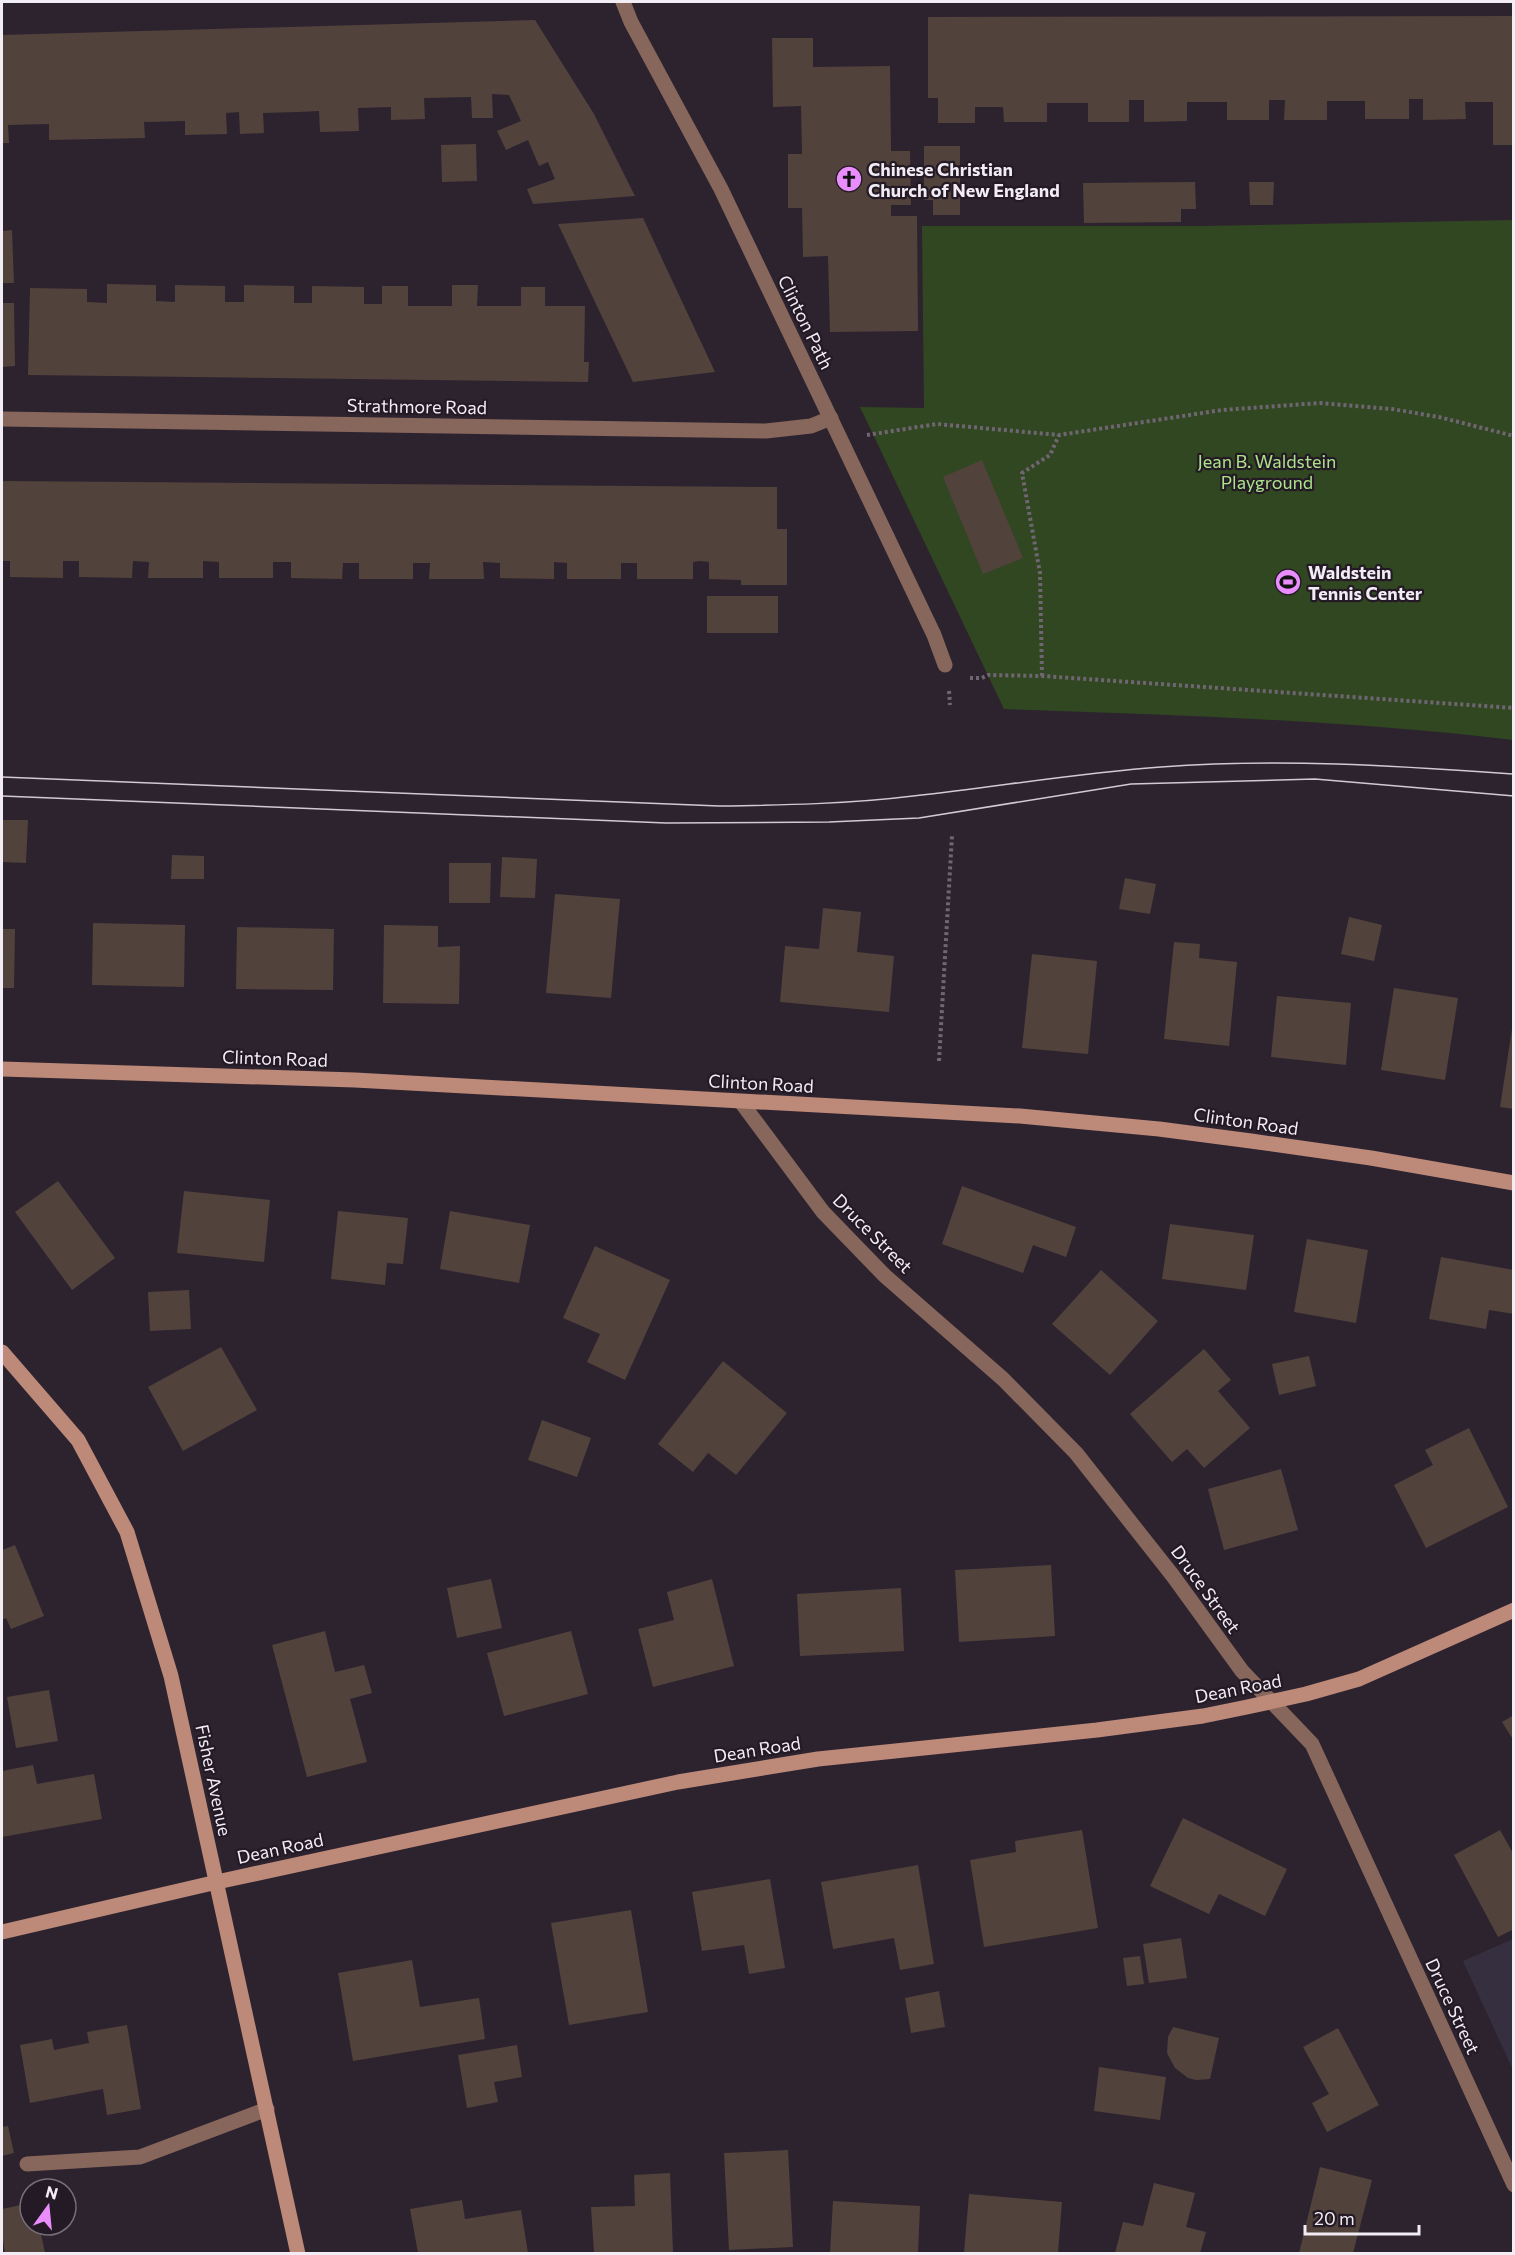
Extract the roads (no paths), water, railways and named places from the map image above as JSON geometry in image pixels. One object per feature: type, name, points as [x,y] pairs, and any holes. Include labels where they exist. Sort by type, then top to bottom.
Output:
[{"type":"street","name":"Clinton Path","points":[[623,2],[631,22],[720,189],[934,635],[945,665]]},
{"type":"street","name":"Strathmore Road","points":[[2,419],[766,431],[811,426],[831,418]]},
{"type":"street","name":"Clinton Road","points":[[2,1069],[355,1080],[741,1102],[986,1113],[1159,1129],[1371,1158],[1514,1183]]},
{"type":"street","name":"Druce Street","points":[[741,1102],[823,1212],[884,1275],[1003,1379],[1076,1453],[1186,1594],[1242,1671],[1308,1738],[1320,1758],[1514,2185]]},
{"type":"street","name":"Fisher Avenue","points":[[2,1353],[78,1440],[127,1532],[171,1676],[298,2253]]},
{"type":"street","name":"Dean Road","points":[[2,1932],[631,1791],[776,1765],[898,1749],[1096,1730],[1203,1716],[1272,1702],[1359,1679],[1514,1610]]},
{"type":"street","points":[[27,2164],[140,2157],[267,2109]]},
{"type":"tram line","points":[[2,777],[719,806],[865,801],[1099,773],[1205,764],[1338,764],[1514,774]]},
{"type":"tram line","points":[[2,796],[666,823],[829,822],[919,818],[1131,784],[1315,779],[1514,796]]},
{"type":"place","name":"Chinese Christian Church of New England","points":[[849,179]]},
{"type":"place","name":"Waldstein Tennis Center","points":[[1288,582]]},
{"type":"park label","name":"Jean B. Waldstein Playground","points":[[1267,471]]}]
